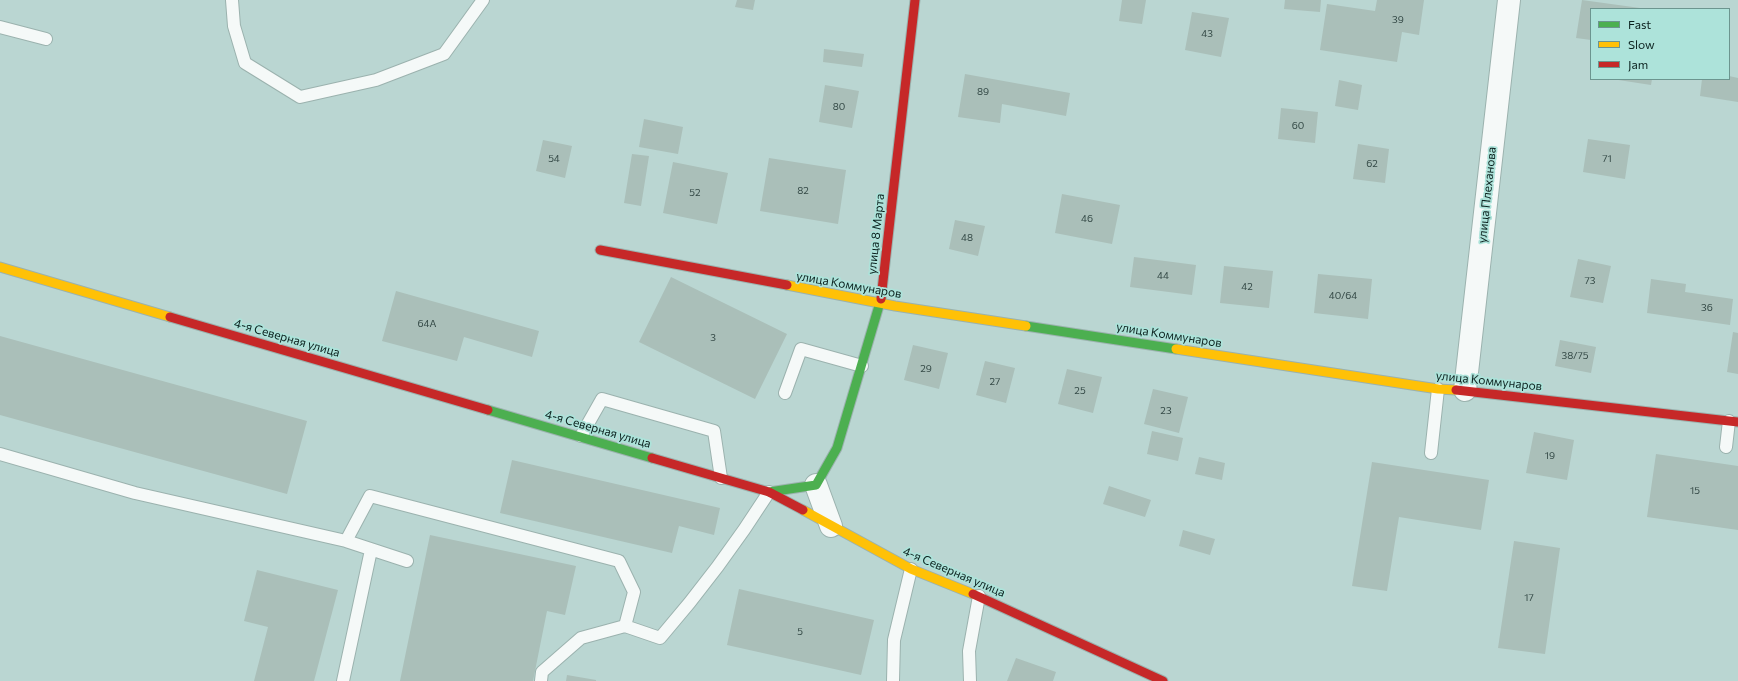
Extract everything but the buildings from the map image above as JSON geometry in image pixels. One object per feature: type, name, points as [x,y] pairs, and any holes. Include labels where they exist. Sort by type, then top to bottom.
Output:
[{"type":"street","name":"улица 8 Марта","points":[[816,486],[837,448],[880,304],[914,0]]},
{"type":"street","name":"улица Плеханова","points":[[1465,390],[1509,0]]},
{"type":"street","name":"улица Коммунаров","points":[[600,250],[880,304],[1438,389],[1465,390],[1734,422]]},
{"type":"street","name":"4-я Северная улица","points":[[0,267],[769,492],[911,569],[979,596],[1163,681]]},
{"type":"street","points":[[769,492],[816,486],[831,526]]},
{"type":"lane","points":[[232,0],[234,26],[245,64],[300,97],[376,80],[444,54],[483,0]]},
{"type":"lane","points":[[0,27],[46,39]]},
{"type":"lane","points":[[784,393],[801,349],[862,366]]},
{"type":"lane","points":[[1431,453],[1438,389]]},
{"type":"lane","points":[[580,436],[602,399],[714,431],[721,478]]},
{"type":"lane","points":[[1726,447],[1734,422]]},
{"type":"lane","points":[[0,454],[135,493],[346,541],[407,561]]},
{"type":"lane","points":[[541,681],[542,672],[581,638],[625,626],[660,638],[692,600],[738,540],[769,492]]},
{"type":"lane","points":[[346,541],[370,496],[619,561],[634,592],[625,626]]},
{"type":"lane","points":[[343,681],[371,550]]},
{"type":"lane","points":[[893,681],[894,640],[911,569]]},
{"type":"lane","points":[[970,681],[969,651],[979,596]]},
{"type":"traffic: fast","points":[[769,492],[816,485],[837,448],[881,299]]},
{"type":"traffic: fast","points":[[1026,326],[1176,349]]},
{"type":"traffic: fast","points":[[488,410],[652,458]]},
{"type":"traffic: slow","points":[[0,267],[170,317]]},
{"type":"traffic: slow","points":[[787,285],[895,306],[1026,326]]},
{"type":"traffic: slow","points":[[1176,349],[1438,389],[1456,390]]},
{"type":"traffic: slow","points":[[803,510],[911,569],[973,594]]},
{"type":"traffic: jam","points":[[881,299],[915,0]]},
{"type":"traffic: jam","points":[[600,250],[787,285]]},
{"type":"traffic: jam","points":[[170,317],[488,410]]},
{"type":"traffic: jam","points":[[1456,390],[1738,422]]},
{"type":"traffic: jam","points":[[652,458],[769,492],[803,510]]},
{"type":"traffic: jam","points":[[973,594],[1163,681]]}]
